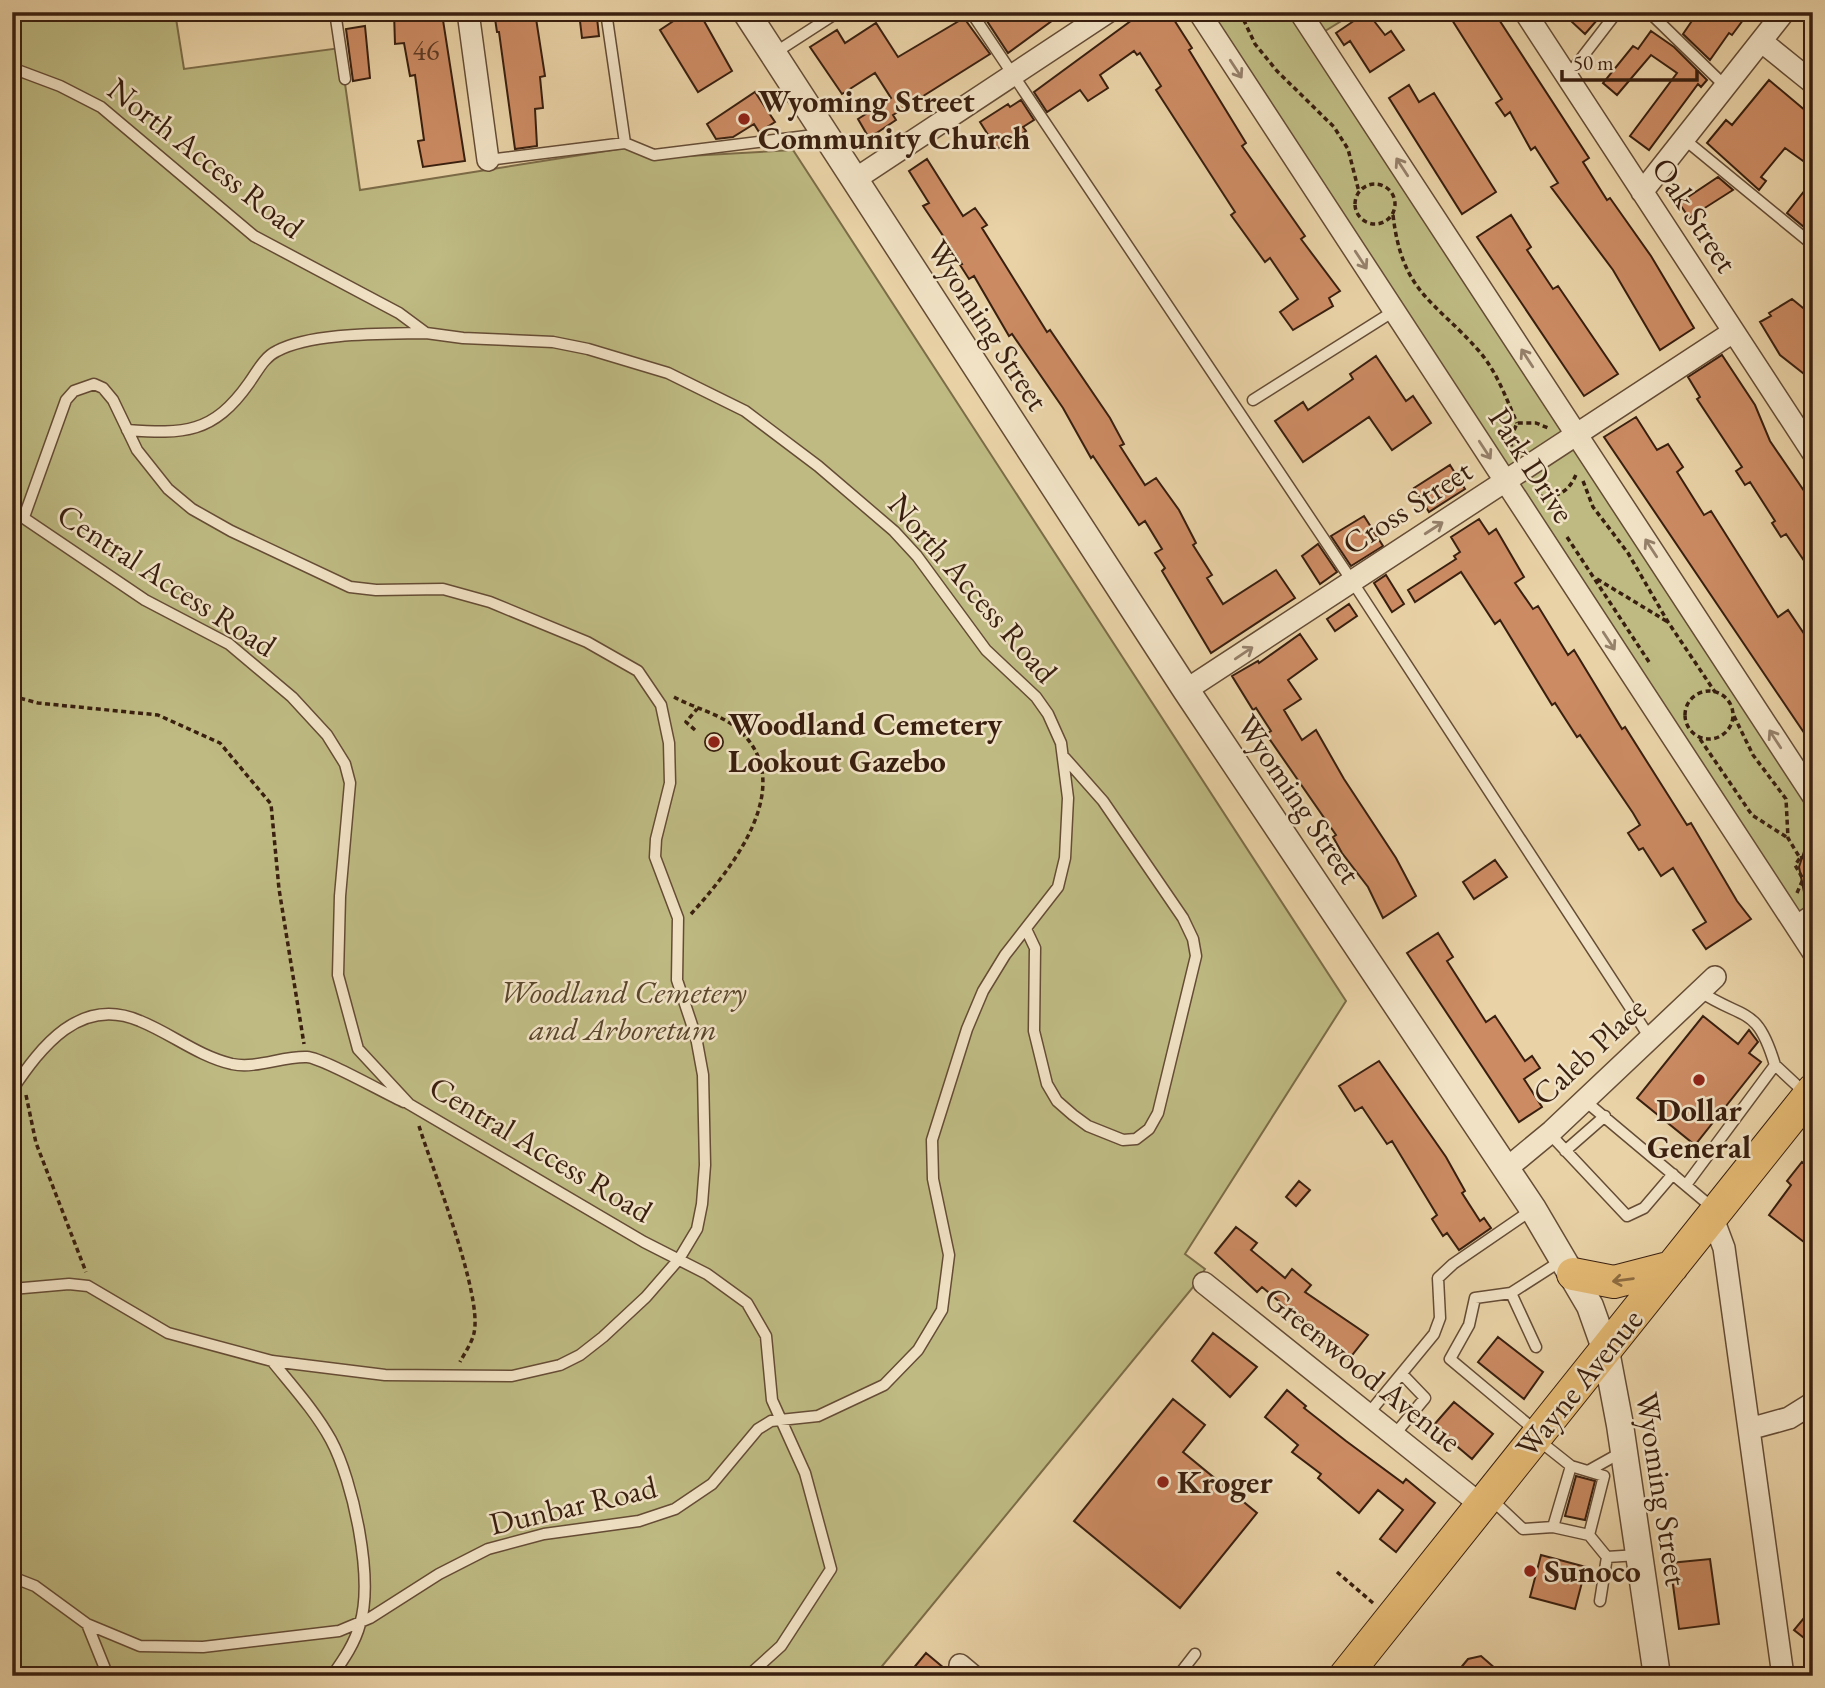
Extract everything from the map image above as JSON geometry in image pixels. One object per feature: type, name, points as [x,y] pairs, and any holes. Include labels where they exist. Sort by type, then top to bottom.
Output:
[{"type":"main road","name":"Wayne Avenue","points":[[1345,1676],[1810,1093]]},
{"type":"main road","points":[[1568,1266],[1614,1282],[1672,1267]]},
{"type":"street","points":[[468,12],[488,160]]},
{"type":"street","name":"Wyoming Street","points":[[746,12],[1186,690],[1533,1209],[1568,1266],[1595,1317],[1606,1351],[1624,1451],[1657,1676]]},
{"type":"street","points":[[854,180],[1108,12]]},
{"type":"street","name":"Park Drive","points":[[1199,12],[1394,311],[1509,471],[1792,923],[1813,952]]},
{"type":"street","name":"Park Drive","points":[[1300,12],[1567,433],[1813,796]]},
{"type":"street","name":"Oak Street","points":[[1525,12],[1813,453]]},
{"type":"street","points":[[1643,192],[1783,12]]},
{"type":"street","points":[[1761,41],[1813,83]]},
{"type":"street","name":"Cross Street","points":[[1186,690],[1352,581],[1567,433],[1733,332]]},
{"type":"street","name":"Caleb Place","points":[[1506,1169],[1549,1133],[1707,984]]},
{"type":"street","points":[[1710,1218],[1724,1248],[1783,1676]]},
{"type":"street","name":"Greenwood Avenue","points":[[1204,1283],[1484,1501]]},
{"type":"street","points":[[1749,1429],[1789,1418],[1813,1403]]},
{"type":"lane","points":[[335,12],[345,79]]},
{"type":"lane","points":[[606,12],[625,143]]},
{"type":"lane","points":[[774,54],[838,12]]},
{"type":"lane","points":[[971,12],[1352,581],[1650,1038]]},
{"type":"lane","points":[[1567,77],[1617,12]]},
{"type":"lane","points":[[1648,12],[1725,86]]},
{"type":"lane","name":"North Access Road","points":[[12,68],[60,86],[101,107],[254,236],[399,313],[426,333],[463,338],[554,342],[588,349],[679,377],[746,411],[818,466],[904,541],[986,650],[1036,697],[1056,728],[1065,758],[1068,798],[1062,872],[1054,894],[993,973],[975,1010],[932,1140],[933,1180],[949,1255],[948,1281],[937,1321],[918,1350],[884,1385],[818,1416],[779,1418]]},
{"type":"lane","points":[[488,160],[625,143],[654,155],[824,134]]},
{"type":"lane","points":[[1684,139],[1813,245]]},
{"type":"lane","points":[[1253,400],[1394,311]]},
{"type":"lane","points":[[127,430],[174,432],[210,423],[232,405],[265,360],[284,348],[353,335],[426,333]]},
{"type":"lane","points":[[12,1289],[69,1284],[97,1290],[168,1333],[272,1362],[384,1375],[512,1376],[570,1361],[635,1308],[679,1259],[699,1220],[705,1165],[700,1056],[676,969],[680,926],[655,857],[656,839],[669,794],[671,765],[665,717],[638,671],[625,662],[523,613],[458,591],[350,587],[231,531],[192,509],[168,489],[137,450],[113,400],[103,388],[94,384],[74,391],[61,411],[24,517]]},
{"type":"lane","name":"Central Access Road","points":[[12,510],[145,600],[229,644],[292,698],[334,746],[348,770],[351,793],[340,896],[338,975],[358,1049],[411,1106],[732,1291],[756,1315],[768,1340],[769,1386],[779,1418],[805,1473],[831,1569],[781,1646],[748,1676]]},
{"type":"lane","points":[[1026,929],[1035,948],[1034,1031],[1047,1084],[1057,1101],[1088,1126],[1124,1140],[1136,1139],[1149,1129],[1165,1090],[1189,995],[1196,956],[1193,939],[1184,918],[1103,801],[1065,758]]},
{"type":"lane","points":[[1792,923],[1813,909]]},
{"type":"lane","points":[[1707,984],[1717,1003],[1751,1016],[1767,1037],[1775,1065],[1810,1093]]},
{"type":"lane","points":[[12,1090],[55,1035],[73,1023],[97,1016],[134,1018],[214,1059],[235,1064],[306,1057],[321,1061],[411,1106]]},
{"type":"lane","points":[[1686,1185],[1775,1065]]},
{"type":"lane","points":[[1584,1100],[1686,1185],[1710,1218]]},
{"type":"lane","points":[[1565,1151],[1605,1116]]},
{"type":"lane","points":[[1549,1133],[1627,1216],[1643,1208],[1673,1174]]},
{"type":"lane","points":[[1369,1413],[1434,1334],[1440,1318],[1438,1278],[1453,1264],[1533,1209]]},
{"type":"lane","points":[[1568,1266],[1511,1293],[1475,1298],[1468,1325],[1450,1359],[1571,1466],[1604,1476],[1595,1501],[1589,1535]]},
{"type":"lane","points":[[1511,1293],[1536,1347]]},
{"type":"lane","points":[[272,1362],[320,1423],[354,1498],[362,1560],[361,1622],[351,1649],[332,1676]]},
{"type":"lane","points":[[1395,1434],[1425,1398],[1402,1374]]},
{"type":"lane","name":"Dunbar Road","points":[[12,1577],[35,1586],[87,1624],[132,1644],[175,1648],[295,1638],[339,1631],[361,1622],[456,1564],[488,1549],[544,1534],[639,1521],[684,1505],[721,1475],[758,1429],[779,1418]]},
{"type":"lane","points":[[1588,1471],[1624,1451]]},
{"type":"lane","points":[[1553,1527],[1566,1492],[1571,1466]]},
{"type":"lane","points":[[1484,1501],[1523,1529],[1553,1527],[1589,1535],[1607,1558],[1600,1601]]},
{"type":"lane","points":[[1607,1558],[1640,1554]]},
{"type":"lane","points":[[87,1624],[108,1676]]},
{"type":"lane","points":[[1178,1676],[1195,1654]]},
{"type":"path","points":[[1240,12],[1255,44],[1277,71],[1334,127],[1348,149],[1359,192],[1355,204],[1363,221],[1381,224],[1392,215]]},
{"type":"path","points":[[1359,192],[1377,184],[1390,190],[1396,202],[1392,215],[1396,247],[1411,278],[1433,308],[1479,352],[1495,373],[1517,423],[1511,438],[1509,471]]},
{"type":"path","points":[[1517,423],[1536,423],[1567,433]]},
{"type":"path","points":[[1575,462],[1593,507],[1628,553],[1668,622],[1715,692],[1729,701],[1753,755],[1786,799],[1788,838]]},
{"type":"path","points":[[1530,490],[1535,496],[1549,498],[1562,494],[1573,484],[1578,470]]},
{"type":"path","points":[[1595,578],[1668,622]]},
{"type":"path","points":[[1715,692],[1707,691],[1693,697],[1685,710],[1687,726],[1752,815],[1788,838],[1800,858]]},
{"type":"path","points":[[654,695],[673,696],[726,720],[743,733],[760,761],[761,804],[747,843],[712,891],[680,926]]},
{"type":"path","points":[[12,696],[38,703],[158,715],[220,743],[271,804],[279,889],[306,1057]]},
{"type":"path","points":[[695,730],[687,722],[697,709]]},
{"type":"path","points":[[1698,738],[1706,740],[1722,736],[1728,731],[1734,716]]},
{"type":"path","points":[[1813,855],[1800,858],[1795,865],[1803,879],[1813,879]]},
{"type":"path","points":[[22,1075],[36,1143],[87,1274],[97,1290]]},
{"type":"path","points":[[411,1106],[456,1235],[471,1302],[474,1333],[453,1376]]},
{"type":"path","points":[[1338,1572],[1391,1618]]},
{"type":"green space","name":"Woodland Cemetery and Arboretum","points":[[12,12],[175,12],[184,69],[340,48],[360,190],[625,148],[653,158],[793,150],[1346,1001],[1185,1254],[1205,1269],[1194,1286],[874,1676],[12,1676]]},
{"type":"green space","points":[[1199,12],[1356,12],[1317,36],[1813,796],[1813,952]]},
{"type":"building","points":[[394,12],[433,12],[435,21],[443,20],[465,161],[423,167],[418,141],[424,140],[415,75],[410,76],[404,43],[395,44]]},
{"type":"building","points":[[494,12],[535,12],[545,76],[540,77],[543,108],[535,109],[537,146],[515,149]]},
{"type":"building","points":[[687,12],[699,12],[732,71],[698,92],[660,30]]},
{"type":"building","points":[[994,12],[1064,12],[1008,53],[985,18]]},
{"type":"building","points":[[1143,12],[1169,12],[1246,143],[1242,146],[1305,236],[1301,239],[1340,291],[1329,298],[1333,306],[1293,330],[1280,312],[1298,299],[1270,258],[1265,262],[1231,215],[1235,212],[1156,90],[1161,86],[1140,53],[1137,55],[1134,51],[1100,75],[1108,88],[1088,101],[1080,90],[1047,112],[1034,92]]},
{"type":"building","points":[[1367,12],[1385,35],[1391,31],[1404,50],[1370,72],[1350,41],[1344,45],[1336,33]]},
{"type":"building","points":[[1447,12],[1494,12],[1589,158],[1583,162],[1607,200],[1610,198],[1651,256],[1694,328],[1660,350],[1613,270],[1551,187],[1558,183],[1535,147],[1531,150],[1510,112],[1505,116],[1496,103],[1502,99]]},
{"type":"building","points":[[1580,12],[1604,12],[1585,34],[1572,22]]},
{"type":"building","points":[[1698,12],[1749,12],[1732,35],[1729,33],[1710,60],[1683,34]]},
{"type":"building","points":[[597,18],[599,36],[582,38],[580,21]]},
{"type":"building","points":[[964,18],[990,54],[893,115],[896,120],[869,138],[858,119],[891,98],[875,73],[842,94],[810,47],[837,30],[845,43],[876,23],[898,57]]},
{"type":"building","points":[[365,26],[370,78],[353,81],[346,29]]},
{"type":"building","points":[[1651,31],[1674,47],[1707,80],[1701,87],[1698,84],[1649,150],[1630,136],[1677,73],[1651,55],[1617,95],[1603,83],[1633,46],[1638,49]]},
{"type":"building","points":[[1769,80],[1813,117],[1813,168],[1785,148],[1761,177],[1766,181],[1759,190],[1707,143],[1726,120],[1732,125]]},
{"type":"building","points":[[1409,85],[1419,102],[1434,93],[1496,192],[1462,214],[1389,98]]},
{"type":"building","name":"Wyoming Street Community Church","points":[[755,92],[775,122],[759,132],[754,124],[733,137],[716,139],[707,124]]},
{"type":"building","points":[[1021,100],[1034,120],[1023,127],[1026,131],[997,149],[980,122],[1008,104],[1010,107]]},
{"type":"building","points":[[927,159],[963,216],[975,208],[987,225],[982,228],[1047,332],[1050,330],[1110,418],[1124,444],[1120,446],[1145,485],[1156,478],[1179,510],[1196,543],[1193,545],[1212,575],[1207,578],[1223,604],[1276,570],[1295,598],[1211,653],[1162,571],[1165,568],[1155,553],[1162,549],[1145,521],[1139,525],[1093,456],[1091,458],[1063,408],[1012,334],[1009,336],[974,276],[969,279],[923,206],[929,203],[909,171]]},
{"type":"building","points":[[1718,177],[1733,190],[1689,218],[1679,203]]},
{"type":"building","points":[[1813,180],[1813,217],[1804,227],[1787,213]]},
{"type":"building","points":[[1511,215],[1531,247],[1527,250],[1553,289],[1558,286],[1618,374],[1584,396],[1477,237]]},
{"type":"building","points":[[1792,299],[1813,316],[1813,381],[1780,355],[1760,322]]},
{"type":"building","points":[[1722,355],[1755,405],[1770,441],[1813,504],[1813,574],[1786,534],[1781,537],[1772,523],[1775,521],[1750,482],[1745,485],[1736,471],[1742,467],[1697,399],[1700,397],[1688,377]]},
{"type":"building","points":[[1376,356],[1406,401],[1413,396],[1431,423],[1392,450],[1369,417],[1303,462],[1275,421],[1303,402],[1308,410],[1353,379],[1350,374]]},
{"type":"building","points":[[1636,417],[1657,450],[1668,444],[1683,467],[1677,472],[1704,515],[1711,511],[1778,617],[1788,610],[1813,647],[1813,746],[1604,437]]},
{"type":"building","points":[[1450,465],[1465,489],[1429,512],[1414,488]]},
{"type":"building","points":[[1364,516],[1383,546],[1351,566],[1331,536]]},
{"type":"building","points":[[1479,519],[1489,534],[1496,529],[1524,577],[1515,583],[1533,609],[1538,606],[1568,655],[1574,650],[1622,729],[1625,727],[1687,825],[1691,823],[1737,901],[1751,919],[1706,949],[1693,930],[1706,922],[1673,868],[1661,876],[1643,848],[1639,850],[1628,833],[1640,825],[1633,813],[1580,735],[1577,737],[1555,703],[1552,705],[1500,620],[1495,624],[1461,572],[1415,602],[1408,590],[1456,559],[1454,556],[1460,552],[1451,537]]},
{"type":"building","points":[[1318,544],[1337,572],[1320,584],[1302,556]]},
{"type":"building","points":[[1386,575],[1404,604],[1392,612],[1374,583]]},
{"type":"building","points":[[1349,604],[1357,616],[1335,631],[1327,619]]},
{"type":"building","points":[[1300,634],[1317,659],[1288,680],[1301,699],[1284,710],[1302,740],[1316,730],[1344,779],[1396,858],[1416,896],[1383,918],[1368,887],[1342,853],[1333,837],[1336,835],[1266,734],[1271,731],[1256,708],[1253,710],[1232,676],[1258,661],[1259,663]]},
{"type":"building","name":"Woodland Cemetery Lookout Gazebo","points":[[710,733],[718,733],[723,742],[721,749],[710,751],[705,746],[705,738]]},
{"type":"building","points":[[1810,833],[1813,834],[1813,901],[1806,902],[1799,867]]},
{"type":"building","points":[[1495,860],[1507,877],[1474,899],[1463,882]]},
{"type":"building","points":[[1438,933],[1453,957],[1447,961],[1486,1022],[1495,1016],[1525,1061],[1532,1056],[1540,1068],[1524,1079],[1542,1107],[1519,1122],[1407,953]]},
{"type":"building","name":"Dollar General","points":[[1703,1016],[1738,1044],[1749,1030],[1758,1042],[1749,1053],[1761,1062],[1695,1145],[1637,1098]]},
{"type":"building","points":[[1379,1061],[1446,1157],[1465,1191],[1462,1193],[1480,1221],[1484,1218],[1491,1228],[1459,1250],[1447,1233],[1443,1236],[1432,1219],[1437,1215],[1392,1141],[1387,1144],[1362,1107],[1355,1111],[1339,1086]]},
{"type":"building","points":[[1802,1162],[1813,1171],[1813,1249],[1769,1215],[1791,1185],[1787,1181]]},
{"type":"building","points":[[1299,1181],[1310,1190],[1296,1206],[1286,1197]]},
{"type":"building","points":[[1236,1227],[1257,1243],[1251,1250],[1285,1278],[1292,1269],[1311,1285],[1305,1292],[1368,1335],[1349,1359],[1297,1321],[1299,1318],[1262,1287],[1257,1292],[1215,1253]]},
{"type":"building","points":[[1213,1333],[1257,1367],[1230,1397],[1192,1361]]},
{"type":"building","points":[[1498,1337],[1543,1372],[1524,1399],[1478,1362]]},
{"type":"building","points":[[1287,1390],[1306,1406],[1304,1408],[1346,1441],[1403,1483],[1406,1479],[1435,1503],[1396,1552],[1380,1539],[1403,1510],[1378,1490],[1359,1513],[1318,1478],[1321,1474],[1292,1452],[1298,1445],[1265,1417]]},
{"type":"building","name":"Kroger","points":[[1173,1399],[1205,1425],[1183,1452],[1257,1513],[1180,1608],[1074,1521]]},
{"type":"building","points":[[1454,1402],[1493,1434],[1472,1459],[1433,1426]]},
{"type":"building","points":[[1576,1476],[1595,1481],[1585,1520],[1565,1516]]},
{"type":"building","points":[[1541,1555],[1586,1567],[1575,1609],[1530,1597]]},
{"type":"building","points":[[1710,1559],[1719,1624],[1679,1629],[1670,1563]]},
{"type":"building","points":[[1813,1607],[1813,1645],[1794,1630]]},
{"type":"building","points":[[926,1653],[951,1674],[952,1676],[907,1676]]},
{"type":"building","points":[[1481,1656],[1504,1676],[1454,1676],[1468,1659]]},
{"type":"place","name":"Wyoming Street Community Church","points":[[744,119]]},
{"type":"place","name":"Woodland Cemetery Lookout Gazebo","points":[[714,742]]},
{"type":"place","name":"Dollar General","points":[[1699,1080]]},
{"type":"place","name":"Kroger","points":[[1163,1482]]},
{"type":"place","name":"Sunoco","points":[[1530,1571]]}]
